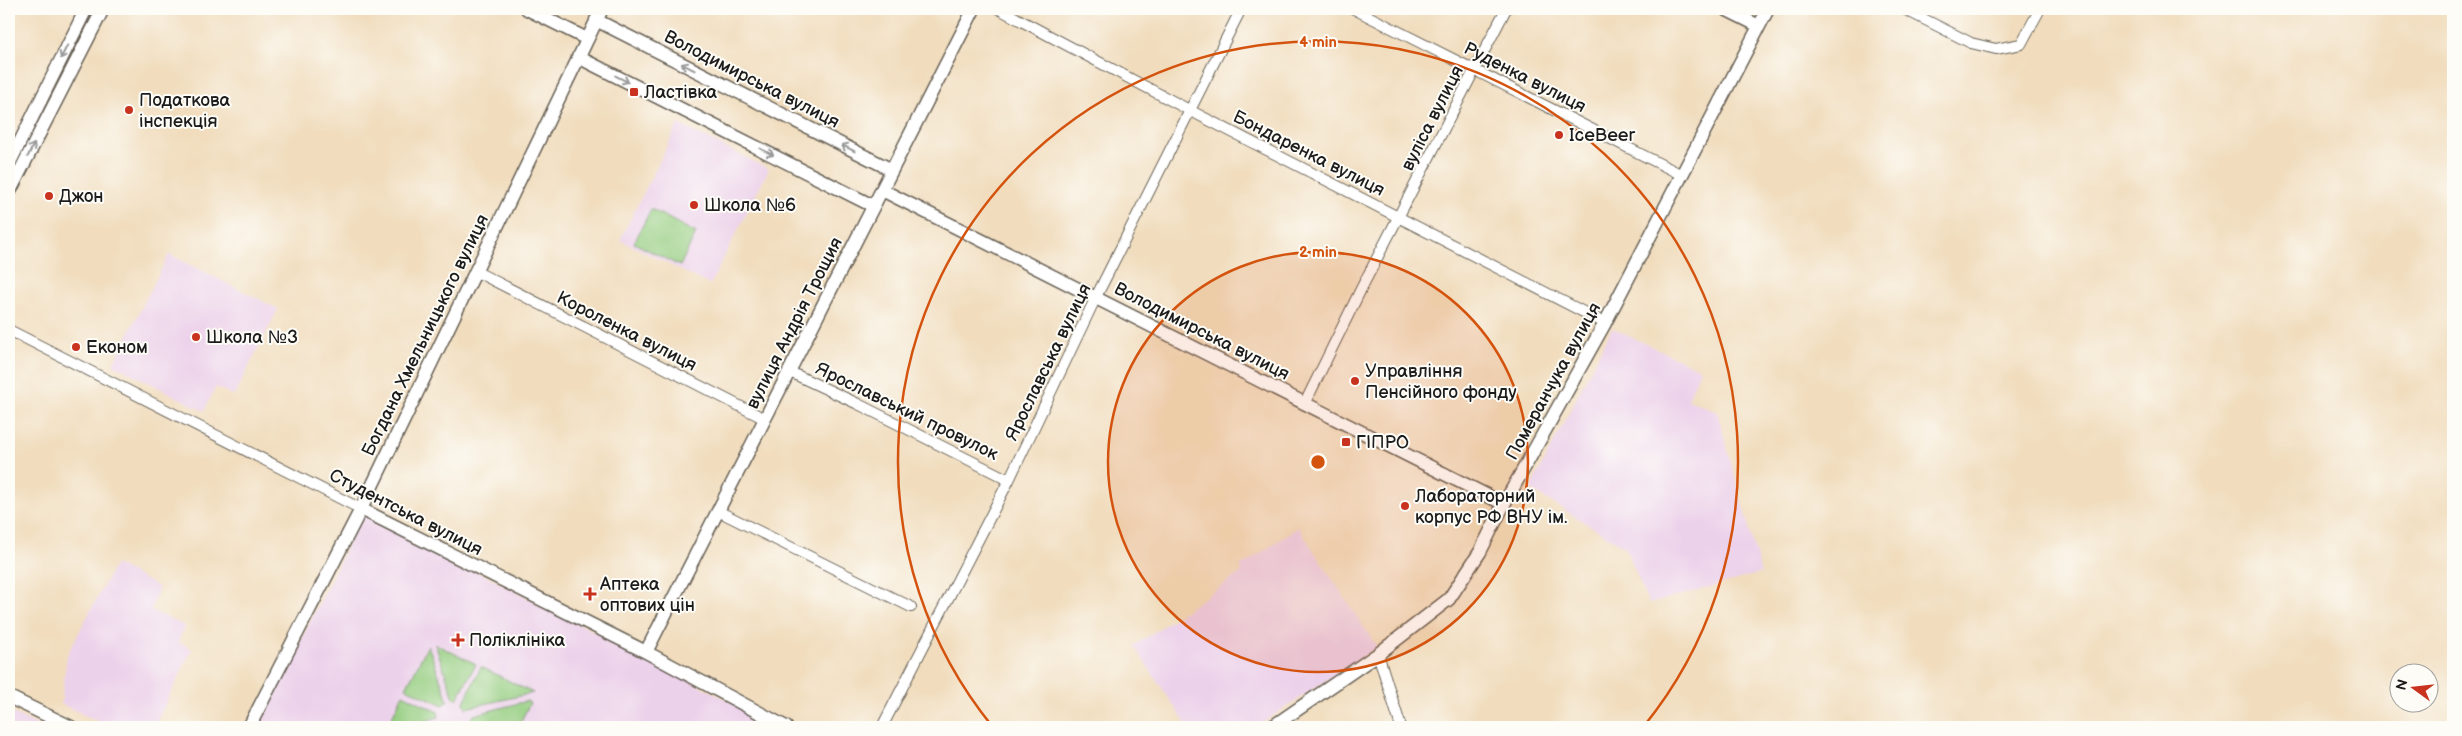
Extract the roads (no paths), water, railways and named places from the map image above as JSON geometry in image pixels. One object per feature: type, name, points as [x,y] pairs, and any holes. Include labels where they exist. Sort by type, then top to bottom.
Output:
[{"type":"street","points":[[9,164],[86,9]]},
{"type":"street","points":[[9,193],[102,9]]},
{"type":"street","points":[[527,9],[588,39]]},
{"type":"street","name":"вулиця Андрія Трощия","points":[[646,652],[974,9]]},
{"type":"street","name":"Бондаренка вулиця","points":[[999,9],[1191,111],[1605,323]]},
{"type":"street","name":"Ярославська вулиця","points":[[882,727],[1009,480],[1096,297],[1241,9]]},
{"type":"street","name":"Руденка вулиця","points":[[1354,9],[1682,175]]},
{"type":"street","name":"вуліса вулиця","points":[[1305,403],[1362,287],[1506,9]]},
{"type":"street","points":[[1725,9],[1759,26]]},
{"type":"street","name":"Померанчука вулиця","points":[[1272,727],[1378,654],[1449,599],[1480,552],[1504,504],[1605,323],[1768,9]]},
{"type":"street","points":[[1904,9],[1971,43],[1996,49],[2021,44],[2040,9]]},
{"type":"street","name":"Богдана Хмельницького вулиця","points":[[249,727],[361,509],[599,14]]},
{"type":"street","name":"Володимирська вулиця","points":[[599,14],[892,170]]},
{"type":"street","points":[[578,57],[874,206]]},
{"type":"street","name":"Володимирська вулиця","points":[[882,190],[1504,504]]},
{"type":"street","name":"Короленка вулиця","points":[[475,271],[765,419]]},
{"type":"street","name":"Студентська вулиця","points":[[9,330],[646,652],[786,727]]},
{"type":"street","name":"Ярославський провулок","points":[[790,372],[1009,480]]},
{"type":"street","points":[[718,511],[911,607]]},
{"type":"street","points":[[1378,654],[1401,727]]},
{"type":"street","points":[[9,697],[71,727]]},
{"type":"place","name":"Ластівка","points":[[634,92]]},
{"type":"place","name":"Податкова інспекція","points":[[129,110]]},
{"type":"place","name":"IceBeer","points":[[1559,135]]},
{"type":"place","name":"Джон","points":[[49,196]]},
{"type":"place","name":"Школа №6","points":[[694,205]]},
{"type":"place","name":"Школа №3","points":[[196,337]]},
{"type":"place","name":"Економ","points":[[76,347]]},
{"type":"place","name":"Управління Пенсійного фонду","points":[[1355,381]]},
{"type":"place","name":"ГІПРО","points":[[1346,442]]},
{"type":"place","name":"Лабораторний корпус РФ ВНУ ім.","points":[[1405,506]]},
{"type":"place","name":"Аптека оптових цін","points":[[590,594]]},
{"type":"place","name":"Поліклініка","points":[[458,640]]}]
